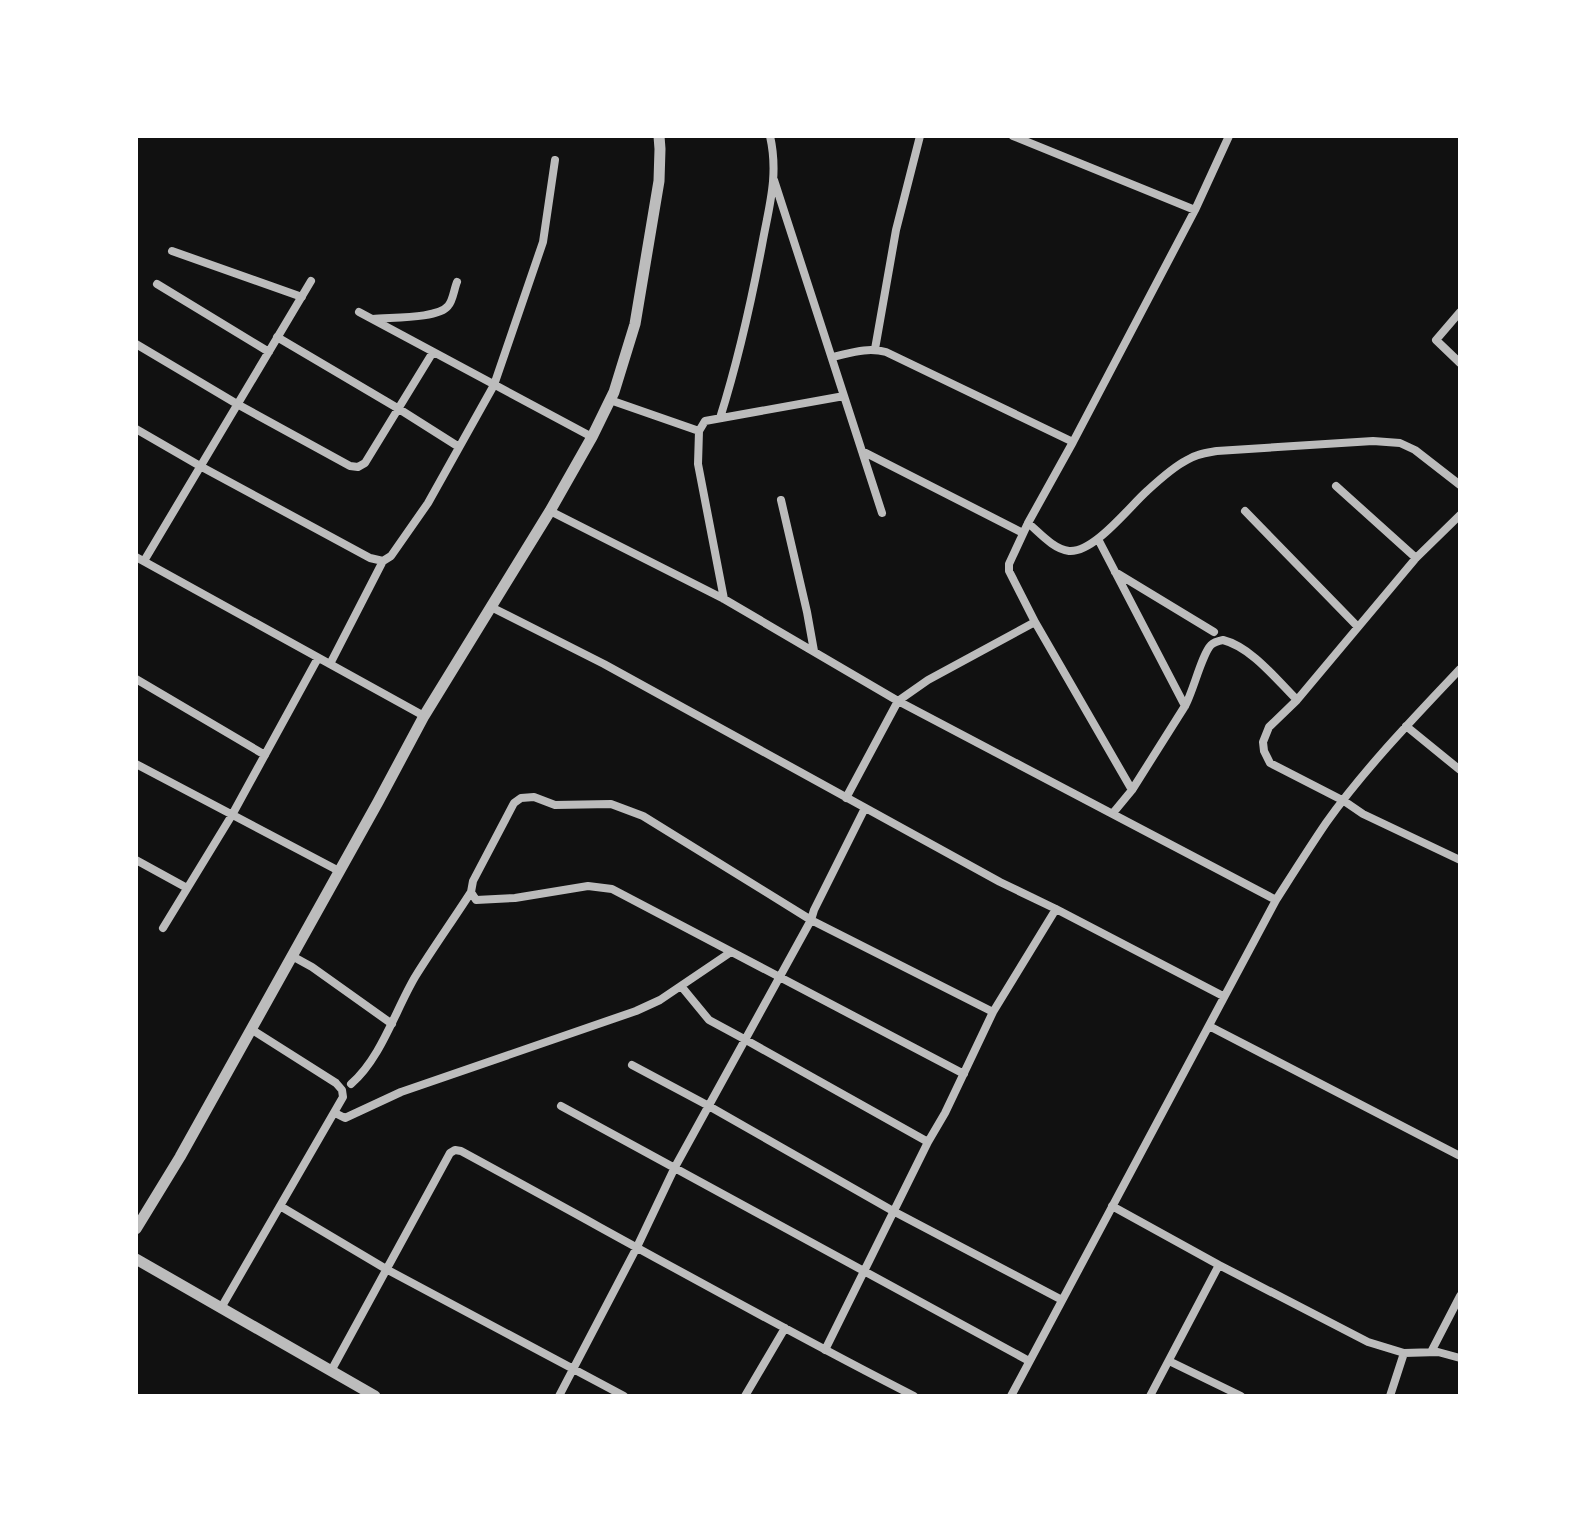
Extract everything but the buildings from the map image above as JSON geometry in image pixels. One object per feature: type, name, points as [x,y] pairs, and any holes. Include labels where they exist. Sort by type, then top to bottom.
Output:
[{"type":"street","points":[[136,1229],[180,1157],[424,716],[550,511],[610,400],[635,324],[659,181],[659,136]]},
{"type":"street","points":[[720,418],[755,282],[774,180],[775,157],[770,136]]},
{"type":"street","points":[[875,349],[896,230],[920,136]]},
{"type":"street","points":[[1013,136],[1195,210]]},
{"type":"street","points":[[1132,790],[1035,622],[1009,571],[1009,564],[1195,210],[1229,136]]},
{"type":"street","points":[[330,664],[383,561],[391,556],[428,503],[494,385],[543,242],[555,160]]},
{"type":"street","points":[[774,180],[882,513]]},
{"type":"street","points":[[172,251],[302,297]]},
{"type":"street","points":[[311,281],[140,559],[424,716]]},
{"type":"street","points":[[371,319],[441,312],[448,307],[457,282]]},
{"type":"street","points":[[157,284],[269,352]]},
{"type":"street","points":[[359,312],[592,437]]},
{"type":"street","points":[[1460,312],[1436,340],[1460,363]]},
{"type":"street","points":[[277,337],[459,447]]},
{"type":"street","points":[[136,344],[237,404],[350,466],[358,467],[365,463],[433,352]]},
{"type":"street","points":[[832,357],[875,349],[886,352],[1073,442]]},
{"type":"street","points":[[724,599],[698,464],[699,431],[705,421],[844,396]]},
{"type":"street","points":[[610,400],[699,431]]},
{"type":"street","points":[[136,429],[370,558],[383,561]]},
{"type":"street","points":[[1028,523],[1058,548],[1070,551],[1082,549],[1098,539],[1149,489],[1184,461],[1217,451],[1373,441],[1400,443],[1415,450],[1460,485]]},
{"type":"street","points":[[862,451],[1023,533]]},
{"type":"street","points":[[1336,486],[1416,558]]},
{"type":"street","points":[[781,500],[814,651]]},
{"type":"street","points":[[550,511],[724,599],[898,701],[1276,900]]},
{"type":"street","points":[[1245,511],[1358,627]]},
{"type":"street","points":[[1460,515],[1416,558],[1297,700],[1269,727],[1263,742],[1270,763],[1363,814],[1460,860]]},
{"type":"street","points":[[1098,539],[1185,706]]},
{"type":"street","points":[[1115,572],[1214,632]]},
{"type":"street","points":[[491,607],[604,664],[1000,882],[1223,996]]},
{"type":"street","points":[[846,798],[898,701],[928,680],[1035,622]]},
{"type":"street","points":[[1113,813],[1132,790],[1192,694],[1203,658],[1211,645],[1223,640],[1234,643],[1265,667],[1297,700]]},
{"type":"street","points":[[163,928],[232,815],[318,658]]},
{"type":"street","points":[[1011,1396],[1276,900],[1327,822],[1406,726],[1460,669]]},
{"type":"street","points":[[136,679],[265,755]]},
{"type":"street","points":[[1406,726],[1460,770]]},
{"type":"street","points":[[136,764],[339,871]]},
{"type":"street","points":[[351,1084],[362,1074],[415,978],[471,892],[473,881],[514,803],[521,798],[534,797],[555,805],[611,804],[643,816],[811,920],[993,1012]]},
{"type":"street","points":[[559,1396],[707,1105],[811,920],[865,808]]},
{"type":"street","points":[[136,860],[187,888]]},
{"type":"street","points":[[471,892],[476,900],[488,900],[588,886],[612,889],[964,1074]]},
{"type":"street","points":[[825,1350],[993,1012],[1056,909]]},
{"type":"street","points":[[335,1113],[345,1118],[401,1092],[636,1011],[660,1000],[731,952]]},
{"type":"street","points":[[292,956],[392,1024]]},
{"type":"street","points":[[681,986],[709,1020],[928,1142]]},
{"type":"street","points":[[1209,1026],[1460,1156]]},
{"type":"street","points":[[221,1308],[343,1097],[336,1083],[251,1029]]},
{"type":"street","points":[[632,1065],[893,1211],[1062,1300]]},
{"type":"street","points":[[561,1106],[1029,1361]]},
{"type":"street","points":[[331,1371],[450,1153],[455,1150],[914,1396]]},
{"type":"street","points":[[280,1206],[386,1269],[624,1396]]},
{"type":"street","points":[[1112,1206],[1368,1342],[1404,1353],[1431,1352],[1460,1358]]},
{"type":"street","points":[[136,1259],[375,1396]]},
{"type":"street","points":[[1150,1396],[1219,1265]]},
{"type":"street","points":[[1431,1352],[1460,1296]]},
{"type":"street","points":[[745,1396],[785,1328]]},
{"type":"street","points":[[1390,1396],[1404,1353]]},
{"type":"street","points":[[1169,1361],[1241,1396]]}]
